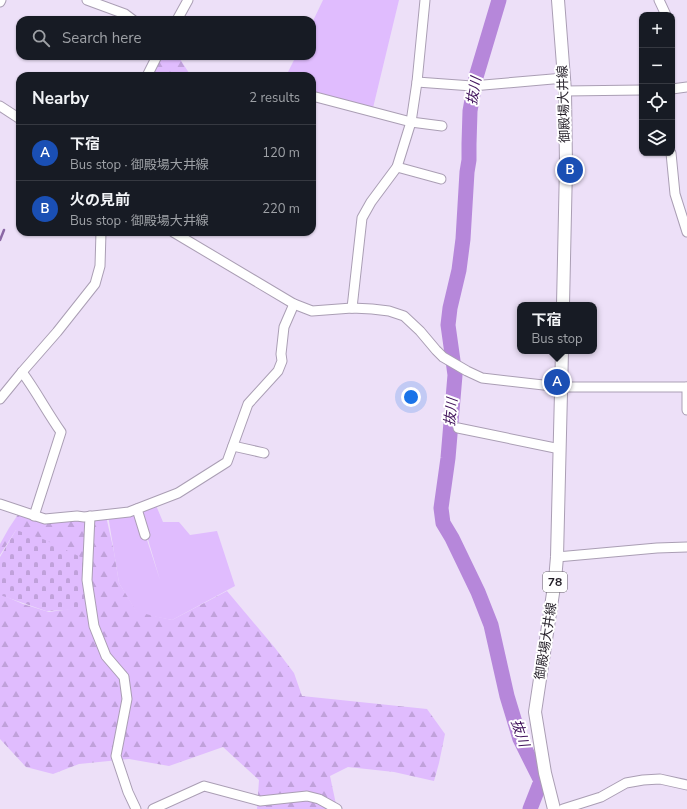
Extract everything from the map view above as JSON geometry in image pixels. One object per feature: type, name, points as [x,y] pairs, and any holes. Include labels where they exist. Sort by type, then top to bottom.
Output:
[{"type":"main road","name":"御殿場大井線","points":[[558,0],[565,91],[566,166],[563,302]]},
{"type":"main road","name":"御殿場大井線","points":[[554,809],[545,773],[535,712],[555,580],[557,556],[562,354]]},
{"type":"street","points":[[87,0],[128,16]]},
{"type":"street","points":[[179,16],[188,0]]},
{"type":"street","points":[[352,308],[362,218],[371,202],[397,167],[411,122],[417,82],[425,0]]},
{"type":"street","points":[[659,0],[665,12]]},
{"type":"street","points":[[149,72],[155,60]]},
{"type":"street","points":[[417,82],[468,86],[564,78]]},
{"type":"street","points":[[675,89],[687,88]]},
{"type":"street","points":[[565,91],[639,90]]},
{"type":"street","points":[[316,97],[411,122],[442,126]]},
{"type":"street","points":[[0,106],[16,116]]},
{"type":"street","points":[[671,156],[675,194],[687,232]]},
{"type":"street","points":[[397,167],[442,179]]},
{"type":"street","points":[[0,399],[57,332],[95,284],[100,266],[101,236]]},
{"type":"street","points":[[180,236],[294,304],[312,311],[352,308],[372,309],[404,316],[420,331],[443,357],[482,378],[561,386],[687,387],[687,410]]},
{"type":"street","points":[[0,504],[46,519],[129,512],[178,493],[227,462],[248,404],[278,371],[282,361],[281,354],[284,326],[294,304]]},
{"type":"street","points":[[22,372],[61,432],[34,516]]},
{"type":"street","points":[[458,428],[560,449]]},
{"type":"street","points":[[233,446],[264,453]]},
{"type":"street","points":[[137,508],[145,535]]},
{"type":"street","points":[[90,516],[87,580],[94,626],[106,656],[124,677],[127,699],[116,756],[128,792],[136,809]]},
{"type":"street","points":[[557,556],[687,547]]},
{"type":"street","points":[[563,809],[601,797],[626,783],[660,779],[687,785]]},
{"type":"street","points":[[153,809],[204,786],[260,802],[307,796],[319,799],[337,809]]},
{"type":"green space","points":[[323,0],[399,0],[372,112],[316,97],[316,72],[288,72],[294,60],[316,60],[315,16]]},
{"type":"green space","points":[[160,60],[181,60],[188,72],[155,72]]},
{"type":"green space","points":[[155,503],[163,522],[179,522],[190,535],[217,531],[235,586],[172,620],[137,613],[119,583],[108,515],[137,509],[160,580],[139,509]]},
{"type":"green space","points":[[19,513],[34,515],[106,516],[119,583],[137,612],[172,620],[227,591],[294,673],[302,696],[427,709],[445,734],[434,781],[394,772],[348,767],[330,776],[337,809],[257,809],[259,780],[223,747],[169,766],[129,759],[79,764],[53,774],[26,767],[0,739],[0,594],[23,604],[49,612],[84,607],[84,585],[16,530],[0,555],[0,544]]},
{"type":"green space","points":[[16,530],[43,539],[87,560],[84,586],[84,609],[46,611],[0,595],[0,557]]},
{"type":"waterway","name":"抜川","points":[[499,0],[476,77],[470,111],[469,160],[463,239],[459,270],[450,308],[448,325],[455,375],[448,458],[441,508],[443,523],[452,538],[478,592],[491,625],[507,696],[520,739],[541,781],[530,809]]},
{"type":"waterway","points":[[0,240],[4,230]]},
{"type":"place","name":"火の見前","points":[[570,170]]},
{"type":"place","name":"下宿","points":[[557,382]]}]
